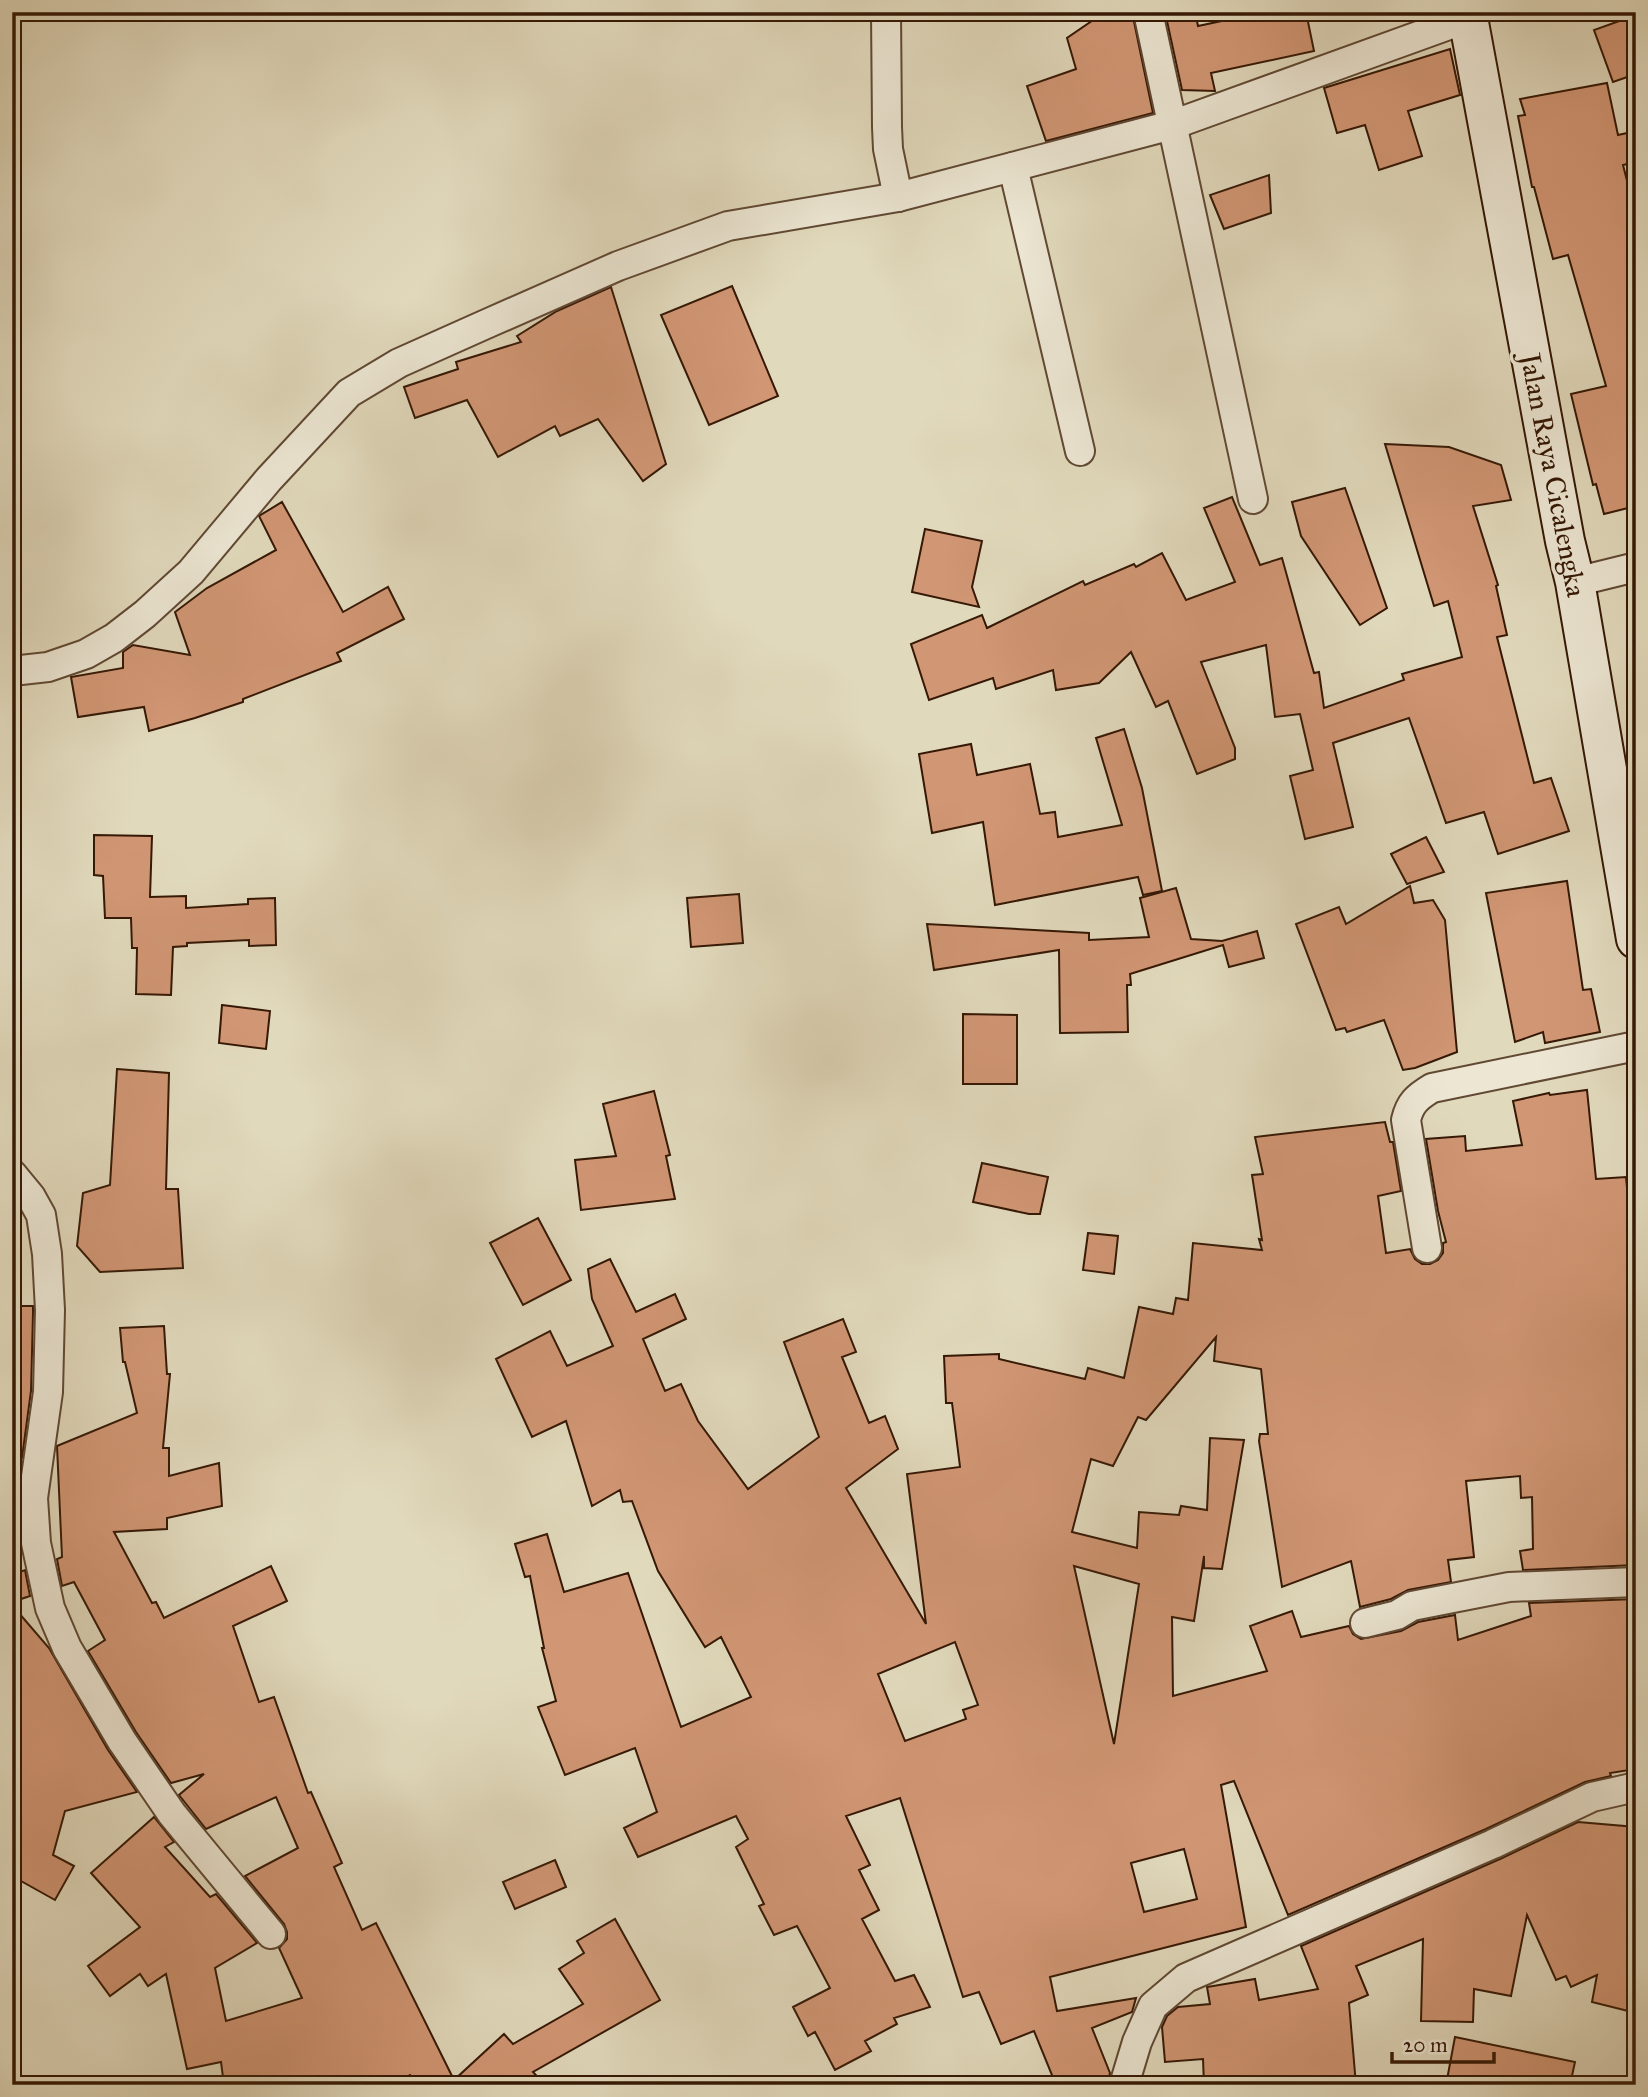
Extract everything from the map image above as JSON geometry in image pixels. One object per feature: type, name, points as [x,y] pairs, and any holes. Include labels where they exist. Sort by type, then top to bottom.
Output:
[{"type":"main road","name":"Jalan Raya Cicalengka","points":[[1467,15],[1565,541],[1575,582],[1636,939]]},
{"type":"street","points":[[886,12],[888,149],[898,197]]},
{"type":"street","points":[[1148,12],[1253,499]]},
{"type":"street","points":[[12,671],[48,667],[86,654],[114,638],[145,614],[191,572],[269,479],[349,393],[399,363],[618,266],[728,226],[898,197],[1172,125],[1467,15]]},
{"type":"street","points":[[1013,167],[1080,451]]},
{"type":"street","points":[[1575,582],[1636,567]]},
{"type":"street","points":[[1427,1248],[1406,1120],[1409,1107],[1417,1096],[1432,1088],[1636,1046]]},
{"type":"street","points":[[12,1174],[41,1215],[47,1254],[50,1310],[48,1392],[33,1498],[36,1543],[50,1608],[67,1648],[129,1751],[172,1814],[271,1934]]},
{"type":"street","points":[[1365,1623],[1397,1615],[1412,1606],[1509,1587],[1636,1582]]},
{"type":"street","points":[[1124,2085],[1137,2042],[1153,2006],[1186,1978],[1493,1844],[1592,1797],[1636,1787]]},
{"type":"building","points":[[1105,12],[1132,12],[1153,113],[1046,141],[1027,86],[1076,69],[1067,38]]},
{"type":"building","points":[[1165,12],[1195,12],[1198,26],[1264,12],[1306,12],[1314,51],[1211,73],[1215,91],[1182,90]]},
{"type":"building","points":[[1636,15],[1636,74],[1613,82],[1594,30]]},
{"type":"building","points":[[1450,49],[1460,95],[1408,111],[1422,156],[1379,170],[1365,125],[1337,133],[1324,88]]},
{"type":"building","points":[[1607,83],[1618,135],[1636,131],[1636,162],[1623,165],[1636,216],[1636,506],[1604,514],[1596,484],[1593,485],[1571,394],[1606,386],[1568,255],[1553,259],[1532,187],[1518,116],[1525,115],[1520,99]]},
{"type":"building","points":[[1269,175],[1271,213],[1224,229],[1210,195]]},
{"type":"building","points":[[732,286],[778,396],[709,425],[661,315]]},
{"type":"building","points":[[611,287],[666,464],[643,481],[598,419],[560,436],[555,426],[498,457],[467,400],[415,418],[404,387],[458,369],[456,362],[521,342],[517,336],[557,311]]},
{"type":"building","points":[[1385,444],[1449,447],[1501,465],[1511,500],[1473,506],[1498,585],[1496,586],[1507,635],[1497,637],[1534,783],[1551,778],[1569,831],[1498,854],[1484,812],[1446,823],[1409,718],[1333,743],[1353,827],[1305,839],[1290,776],[1313,770],[1300,714],[1275,717],[1266,645],[1201,662],[1235,748],[1235,759],[1197,774],[1168,701],[1156,707],[1131,652],[1099,683],[1056,690],[1053,670],[996,689],[993,678],[929,700],[911,644],[982,615],[987,628],[1083,581],[1085,585],[1134,564],[1136,567],[1162,553],[1186,600],[1235,582],[1204,508],[1232,497],[1260,565],[1282,558],[1314,673],[1319,672],[1324,708],[1404,680],[1402,674],[1462,657],[1448,601],[1434,606]]},
{"type":"building","points":[[1345,488],[1387,608],[1360,625],[1301,536],[1292,502]]},
{"type":"building","points":[[282,502],[343,612],[388,587],[404,619],[337,653],[341,661],[243,699],[243,702],[195,718],[149,731],[144,707],[78,717],[71,677],[123,668],[123,652],[133,645],[190,655],[175,612],[207,588],[276,550],[259,516]]},
{"type":"building","points":[[925,529],[982,541],[972,587],[979,607],[912,592]]},
{"type":"building","points":[[1124,729],[1142,788],[1162,891],[1143,895],[1138,877],[995,905],[983,822],[932,833],[919,754],[971,744],[977,775],[1030,764],[1040,814],[1055,812],[1058,837],[1122,825],[1096,738]]},
{"type":"building","points":[[94,835],[152,836],[150,897],[186,896],[186,908],[248,904],[248,899],[275,898],[276,945],[249,946],[249,940],[187,943],[187,946],[173,947],[171,995],[136,994],[137,948],[132,948],[131,918],[105,918],[103,876],[94,875]]},
{"type":"building","points":[[1426,837],[1444,872],[1407,884],[1391,854]]},
{"type":"building","points":[[1567,881],[1583,990],[1591,989],[1600,1032],[1545,1043],[1543,1032],[1515,1042],[1486,893]]},
{"type":"building","points":[[1410,886],[1414,903],[1433,900],[1445,920],[1457,1052],[1403,1070],[1384,1020],[1347,1032],[1345,1028],[1336,1030],[1296,924],[1339,907],[1346,924]]},
{"type":"building","points":[[1176,888],[1191,939],[1222,941],[1257,931],[1264,958],[1229,967],[1223,945],[1130,974],[1131,985],[1127,985],[1128,1032],[1060,1033],[1059,950],[934,970],[927,924],[1089,933],[1089,940],[1149,937],[1140,898]]},
{"type":"building","points":[[739,894],[743,943],[691,947],[687,898]]},
{"type":"building","points":[[222,1005],[270,1011],[266,1049],[219,1043]]},
{"type":"building","points":[[963,1014],[1017,1015],[1017,1084],[963,1084]]},
{"type":"building","points":[[117,1069],[169,1073],[166,1189],[178,1189],[183,1268],[100,1272],[77,1246],[83,1193],[110,1185]]},
{"type":"building","points":[[1587,1090],[1596,1179],[1626,1177],[1629,1209],[1636,1208],[1636,1565],[1523,1570],[1520,1551],[1533,1549],[1532,1497],[1521,1498],[1520,1476],[1466,1481],[1474,1557],[1448,1560],[1451,1582],[1408,1590],[1391,1599],[1360,1607],[1351,1561],[1282,1587],[1259,1441],[1260,1434],[1268,1434],[1261,1369],[1214,1361],[1216,1337],[1146,1420],[1138,1417],[1113,1466],[1091,1459],[1072,1532],[1137,1548],[1139,1512],[1179,1515],[1181,1506],[1207,1510],[1210,1438],[1244,1440],[1222,1569],[1204,1568],[1204,1556],[1194,1621],[1172,1617],[1173,1696],[1267,1671],[1250,1626],[1292,1611],[1301,1637],[1349,1626],[1353,1634],[1361,1639],[1401,1631],[1418,1622],[1455,1615],[1458,1640],[1531,1616],[1529,1603],[1636,1599],[1636,1769],[1610,1773],[1611,1776],[1585,1782],[1486,1829],[1288,1915],[1234,1781],[1221,1785],[1246,1927],[1050,1977],[1057,2011],[1136,1998],[1132,2012],[1092,2028],[1110,2073],[1109,2077],[1090,2085],[1056,2085],[1034,2031],[1001,2044],[979,1992],[963,1997],[900,1798],[846,1816],[870,1865],[859,1870],[879,1910],[862,1919],[895,1981],[914,1975],[930,2007],[894,2018],[897,2024],[865,2041],[871,2051],[835,2070],[815,2032],[808,2036],[793,2007],[830,1988],[797,1926],[774,1935],[759,1906],[764,1904],[736,1847],[748,1839],[736,1816],[638,1857],[624,1828],[657,1812],[635,1748],[565,1775],[538,1707],[556,1701],[542,1648],[530,1576],[525,1577],[515,1544],[547,1534],[564,1592],[628,1573],[681,1727],[751,1697],[721,1637],[705,1647],[658,1571],[632,1501],[623,1502],[620,1490],[592,1506],[566,1421],[532,1437],[496,1359],[550,1331],[567,1366],[613,1346],[592,1299],[588,1269],[610,1259],[636,1312],[675,1294],[686,1319],[643,1339],[665,1391],[681,1384],[698,1421],[748,1489],[819,1437],[784,1342],[843,1319],[856,1352],[842,1357],[869,1423],[885,1416],[898,1449],[846,1488],[926,1624],[907,1474],[960,1467],[952,1403],[946,1403],[944,1356],[999,1354],[999,1359],[1085,1379],[1088,1368],[1124,1378],[1139,1307],[1173,1314],[1176,1298],[1188,1300],[1193,1243],[1262,1250],[1252,1175],[1263,1174],[1255,1137],[1385,1122],[1390,1142],[1393,1142],[1401,1191],[1378,1196],[1386,1253],[1410,1249],[1415,1259],[1422,1264],[1430,1264],[1438,1260],[1443,1253],[1443,1243],[1446,1242],[1426,1139],[1465,1136],[1466,1151],[1522,1145],[1513,1101],[1549,1093]],"holes":[[[1074,1566],[1139,1584],[1114,1744]],[[955,1642],[978,1705],[963,1710],[966,1719],[905,1741],[878,1674]],[[1184,1849],[1197,1899],[1144,1912],[1131,1863]]]},
{"type":"building","points":[[654,1091],[670,1155],[666,1156],[675,1199],[581,1210],[575,1160],[616,1156],[603,1104]]},
{"type":"building","points":[[982,1163],[1048,1177],[1040,1214],[973,1202]]},
{"type":"building","points":[[538,1218],[571,1280],[523,1305],[490,1243]]},
{"type":"building","points":[[1088,1233],[1118,1236],[1114,1274],[1083,1270]]},
{"type":"building","points":[[12,1306],[33,1306],[31,1391],[22,1458],[12,1461]]},
{"type":"building","points":[[164,1326],[167,1374],[170,1374],[163,1448],[169,1448],[169,1476],[219,1463],[222,1506],[167,1518],[167,1529],[114,1532],[152,1603],[156,1602],[164,1618],[271,1566],[287,1601],[233,1626],[259,1702],[274,1697],[308,1793],[311,1792],[342,1863],[334,1867],[362,1930],[376,1923],[454,2080],[504,2034],[513,2044],[583,2004],[559,1969],[584,1953],[577,1941],[615,1919],[660,2000],[533,2072],[545,2085],[415,2085],[410,2075],[391,2085],[224,2085],[221,2062],[187,2069],[166,1974],[148,1986],[140,1974],[110,1996],[88,1966],[140,1927],[91,1873],[154,1817],[174,1842],[165,1847],[210,1897],[216,1894],[257,1943],[215,1968],[226,2021],[302,1998],[279,1948],[287,1939],[284,1924],[245,1876],[298,1848],[276,1797],[206,1829],[179,1795],[204,1774],[171,1783],[136,1732],[88,1651],[105,1640],[74,1582],[62,1586],[57,1559],[62,1557],[57,1446],[137,1413],[123,1362],[120,1328]]},
{"type":"building","points":[[25,1570],[30,1596],[12,1602],[12,1575]]},
{"type":"building","points":[[12,1605],[49,1648],[108,1750],[137,1792],[65,1811],[53,1855],[74,1866],[55,1900],[12,1876]]},
{"type":"building","points":[[1578,1822],[1636,1827],[1636,2013],[1592,2002],[1597,1975],[1571,1987],[1566,1976],[1556,1980],[1527,1915],[1511,1996],[1474,1989],[1473,2022],[1421,2021],[1423,1939],[1356,1966],[1368,1995],[1349,2003],[1356,2085],[1204,2085],[1203,2059],[1165,2062],[1162,2027],[1167,2016],[1178,2007],[1210,2004],[1207,1987],[1255,1979],[1259,2000],[1318,1989],[1301,1946]]},
{"type":"building","points":[[555,1860],[566,1887],[515,1909],[503,1882]]},
{"type":"building","points":[[1455,2037],[1575,2062],[1570,2085],[1446,2085]]}]
